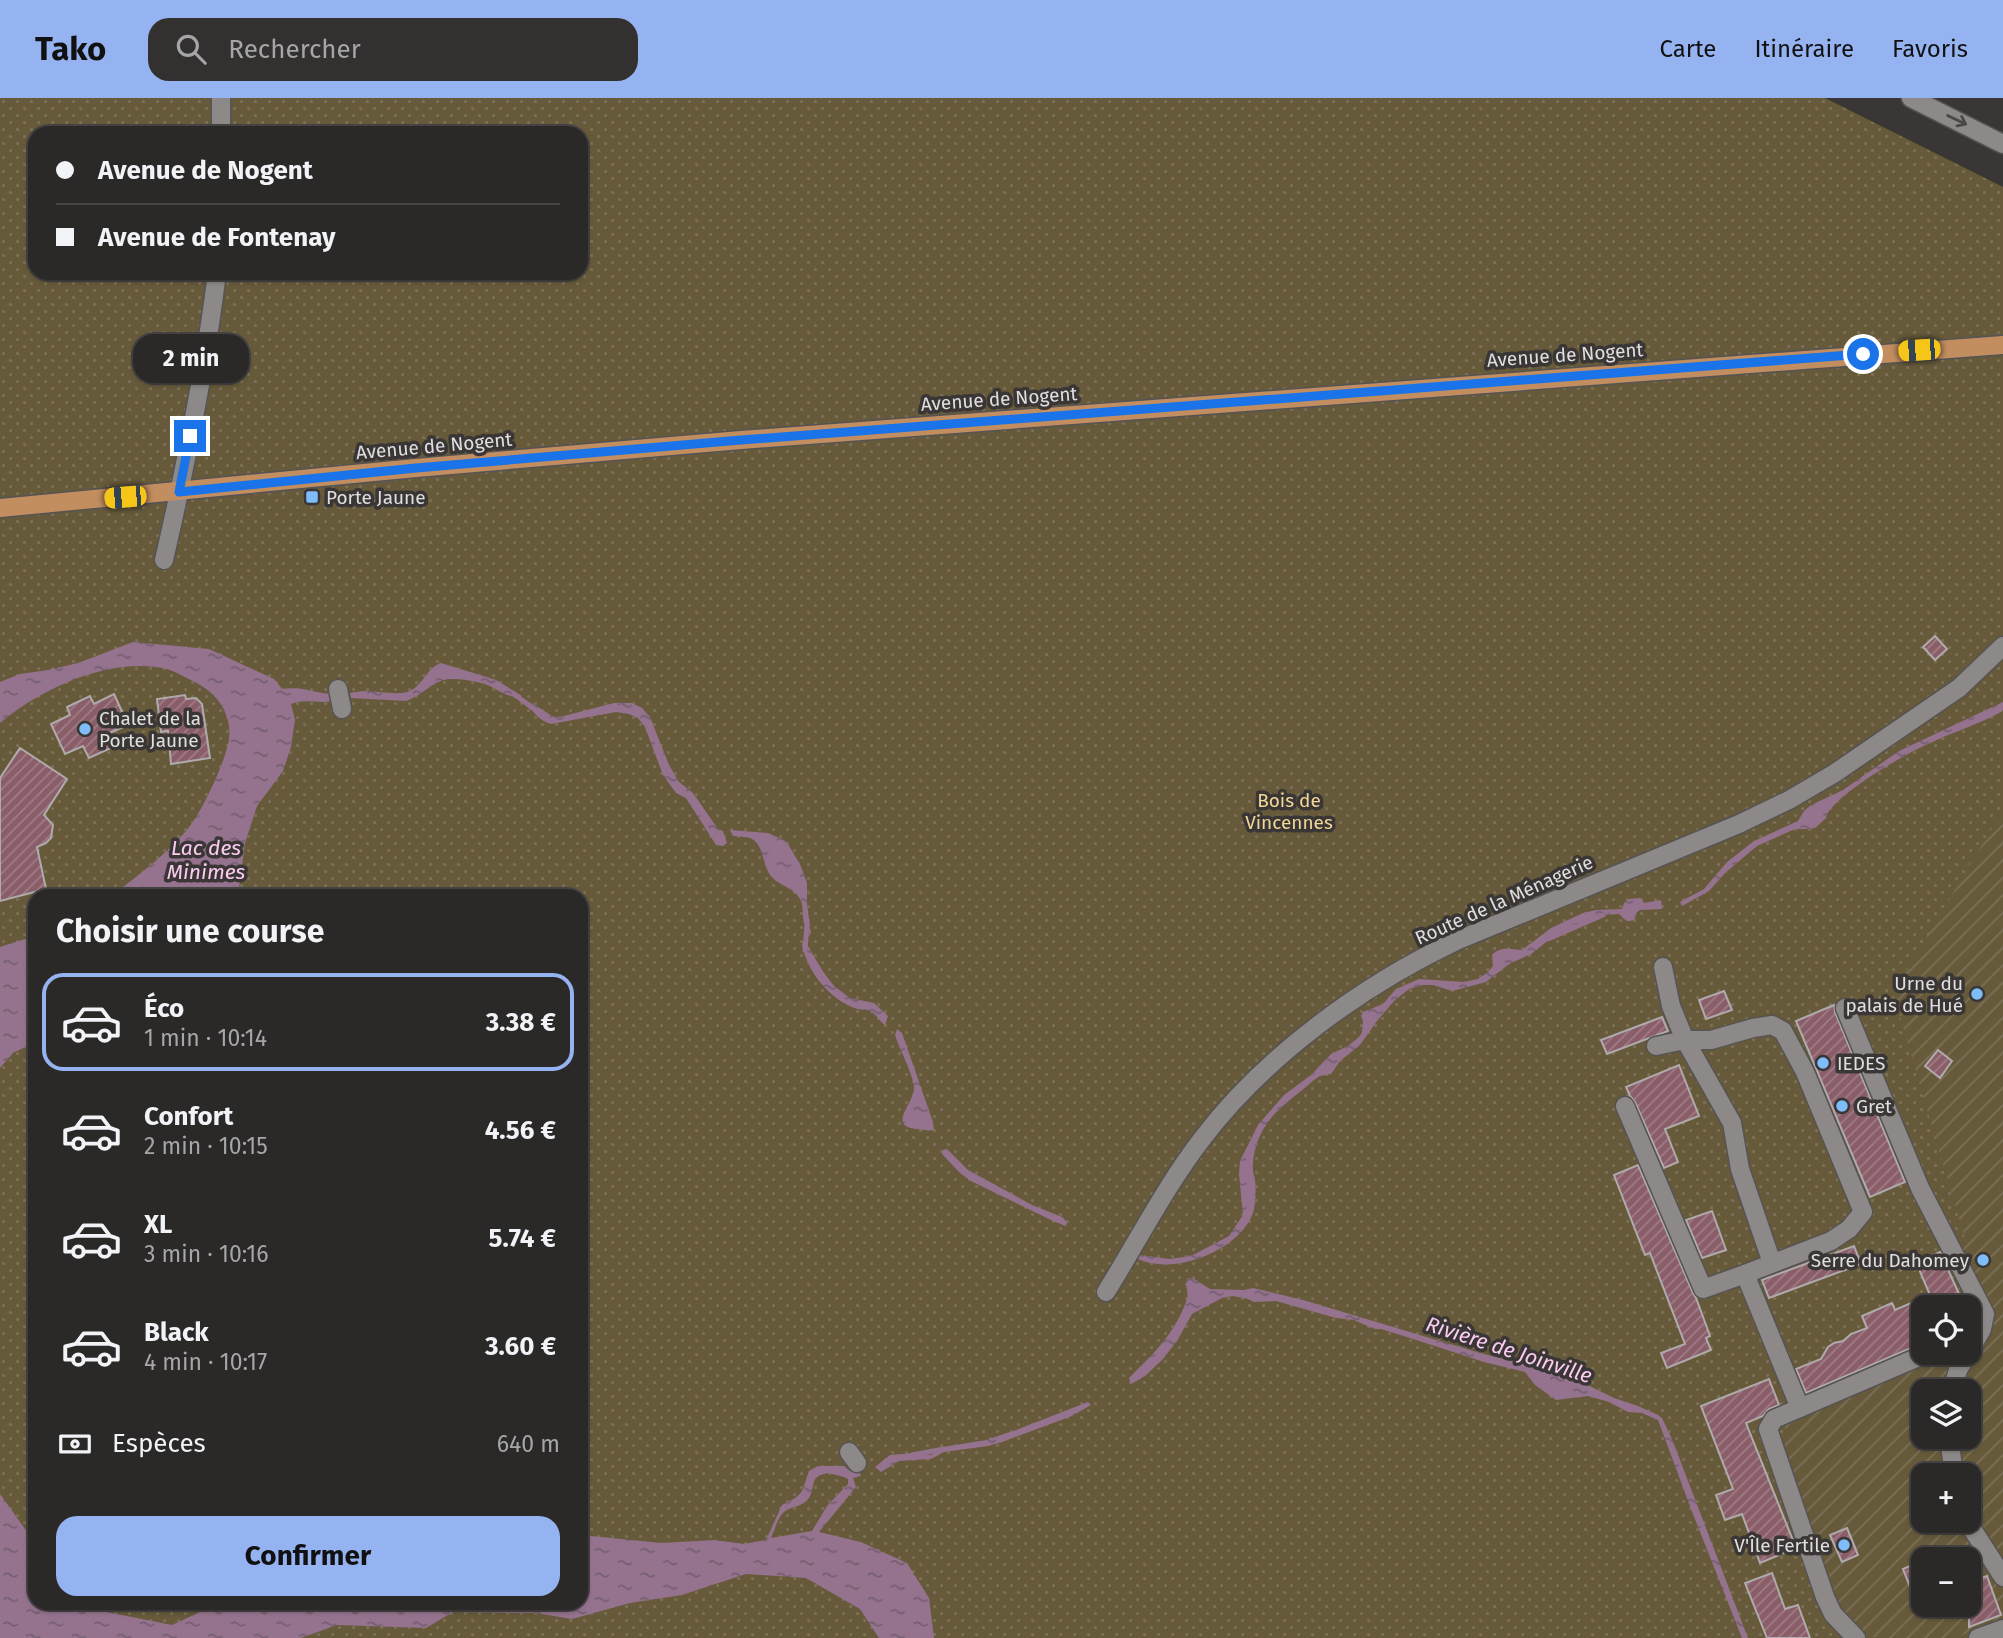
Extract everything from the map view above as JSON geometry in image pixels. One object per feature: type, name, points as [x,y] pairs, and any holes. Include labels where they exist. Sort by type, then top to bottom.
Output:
[{"type":"main road","name":"Avenue de Nogent","points":[[0,508],[741,440],[2003,345]]},
{"type":"street","points":[[220,98],[221,126]]},
{"type":"street","points":[[1911,98],[2003,144]]},
{"type":"street","points":[[164,560],[179,492],[216,280]]},
{"type":"street","name":"Route de la Ménagerie","points":[[1106,1292],[1150,1216],[1203,1138],[1232,1103],[1265,1071],[1336,1011],[1416,961],[1456,941],[1739,824],[1789,800],[1835,773],[1959,688],[2003,646]]},
{"type":"street","points":[[1662,967],[1671,1006],[1685,1040],[1732,1123],[1740,1169],[1772,1263]]},
{"type":"street","points":[[1845,1009],[1920,1188],[1975,1295]]},
{"type":"street","points":[[1625,1106],[1703,1289],[1831,1241],[1849,1229],[1863,1212],[1805,1072],[1783,1031],[1772,1025],[1711,1040],[1685,1040],[1656,1046]]},
{"type":"street","points":[[1745,1274],[1800,1408]]},
{"type":"street","points":[[1981,1306],[1985,1314],[1981,1322]]},
{"type":"street","points":[[1856,1638],[1833,1614],[1825,1598],[1768,1429],[1774,1419],[1911,1360]]},
{"type":"street","points":[[1974,1533],[2003,1577]]},
{"type":"street","points":[[1978,1638],[2003,1629]]},
{"type":"green space","name":"Bois de Vincennes","points":[[0,98],[1825,98],[2003,187],[2003,1638],[0,1638]]},
{"type":"green space","points":[[2003,810],[2003,1623],[1952,1638],[1876,1638],[1858,1632],[1833,1604],[1780,1445],[1787,1422],[1802,1411],[1913,1365],[1981,1365],[1981,1295],[1960,1295],[1940,1252],[1965,1239],[1893,993]]},
{"type":"water","name":"Lac des Minimes","points":[[133,642],[209,649],[274,679],[282,689],[330,694],[331,701],[301,701],[291,704],[295,720],[291,747],[283,771],[257,806],[245,843],[239,889],[120,889],[179,839],[193,822],[213,786],[224,759],[229,730],[224,711],[208,690],[167,669],[123,667],[101,671],[57,687],[0,723],[0,682],[20,674],[78,663]]},
{"type":"water","points":[[441,663],[496,680],[522,696],[508,695],[481,683],[451,679],[439,682],[406,701],[351,698],[350,693],[358,692],[407,692]]},
{"type":"water","points":[[2003,702],[2001,712],[1916,750],[1869,777],[1840,799],[1814,829],[1795,829],[1757,846],[1725,873],[1709,891],[1682,906],[1680,902],[1704,889],[1727,862],[1754,841],[1798,821],[1811,805],[1843,790],[1899,751]]},
{"type":"water","points":[[532,703],[552,716],[560,717],[614,703],[632,703],[642,708],[650,717],[669,765],[679,782],[693,793],[718,829],[723,831],[727,843],[723,846],[716,845],[686,798],[676,793],[663,775],[645,727],[638,718],[616,712],[551,724],[535,714],[528,705]]},
{"type":"water","points":[[730,830],[768,833],[786,841],[800,864],[807,883],[811,934],[805,925],[799,897],[771,876],[753,839],[733,836]]},
{"type":"water","points":[[1640,898],[1644,903],[1661,900],[1662,909],[1640,910],[1631,921],[1625,920],[1619,914],[1594,917],[1559,932],[1531,954],[1509,964],[1486,982],[1452,991],[1433,985],[1409,989],[1394,1001],[1360,1045],[1340,1061],[1331,1074],[1314,1080],[1269,1120],[1259,1138],[1254,1155],[1256,1192],[1253,1213],[1246,1227],[1234,1239],[1204,1257],[1187,1262],[1169,1264],[1138,1259],[1139,1255],[1170,1259],[1184,1257],[1229,1236],[1243,1215],[1240,1161],[1258,1125],[1284,1095],[1311,1075],[1331,1054],[1359,1037],[1362,1032],[1363,1012],[1383,1004],[1396,989],[1419,979],[1464,982],[1478,979],[1493,966],[1492,955],[1499,950],[1522,950],[1551,928],[1583,913],[1622,909],[1629,899]]},
{"type":"water","points":[[28,938],[28,1046],[13,1053],[0,1068],[0,947]]},
{"type":"water","points":[[804,940],[834,986],[850,998],[874,1003],[888,1016],[885,1025],[870,1011],[847,1005],[821,984],[809,965],[802,944]]},
{"type":"water","points":[[897,1029],[902,1033],[934,1130],[908,1127],[904,1123],[904,1113],[914,1087],[895,1035]]},
{"type":"water","points":[[947,1149],[968,1170],[1032,1205],[1062,1217],[1067,1222],[1066,1226],[971,1181],[942,1154],[943,1150]]},
{"type":"water","points":[[1188,1278],[1210,1289],[1253,1288],[1303,1300],[1480,1353],[1567,1375],[1614,1398],[1658,1415],[1672,1439],[1748,1638],[1742,1638],[1658,1420],[1642,1413],[1628,1412],[1609,1402],[1588,1396],[1556,1400],[1535,1385],[1525,1372],[1374,1329],[1354,1320],[1336,1318],[1276,1301],[1254,1302],[1233,1296],[1222,1298],[1192,1314],[1177,1341],[1162,1360],[1144,1377],[1131,1384],[1129,1378],[1163,1342],[1176,1323],[1187,1299]]},
{"type":"water","points":[[1088,1402],[1091,1405],[1072,1416],[1002,1442],[944,1452],[931,1459],[899,1461],[881,1472],[875,1467],[890,1455],[931,1455],[943,1447],[986,1440]]},
{"type":"water","points":[[818,1466],[844,1466],[850,1471],[859,1471],[861,1476],[853,1478],[856,1487],[819,1532],[861,1542],[907,1563],[929,1598],[934,1638],[879,1638],[860,1609],[806,1578],[746,1574],[682,1595],[630,1603],[572,1619],[536,1613],[453,1612],[426,1628],[337,1625],[301,1638],[0,1638],[0,1494],[28,1533],[28,1610],[96,1610],[172,1625],[205,1610],[588,1610],[588,1536],[661,1543],[715,1540],[744,1544],[766,1540],[782,1505],[801,1492],[809,1471]],"holes":[[[828,1473],[848,1479],[848,1484],[827,1506],[812,1531],[771,1538],[782,1514],[809,1498],[815,1479]]]},
{"type":"building","points":[[1935,636],[1947,649],[1935,660],[1923,647]]},
{"type":"building","name":"Chalet de la Porte Jaune","points":[[114,694],[128,725],[107,734],[113,747],[89,758],[83,746],[65,754],[51,724],[70,715],[67,707],[90,696],[94,704]]},
{"type":"building","points":[[185,695],[186,699],[196,698],[202,704],[210,758],[171,764],[168,731],[161,732],[157,699]]},
{"type":"building","points":[[20,748],[67,779],[44,815],[53,825],[51,838],[37,847],[46,889],[28,889],[28,894],[0,901],[0,778]]},
{"type":"building","points":[[1724,991],[1732,1010],[1706,1019],[1699,1000]]},
{"type":"building","points":[[1834,1005],[1905,1182],[1870,1197],[1796,1021]]},
{"type":"building","points":[[1662,1017],[1668,1031],[1607,1054],[1601,1040]]},
{"type":"building","points":[[1938,1050],[1952,1061],[1940,1078],[1925,1066]]},
{"type":"building","points":[[1679,1065],[1699,1116],[1665,1129],[1678,1162],[1664,1168],[1626,1087]]},
{"type":"building","points":[[1638,1165],[1710,1336],[1706,1338],[1711,1350],[1667,1368],[1661,1353],[1685,1344],[1650,1253],[1645,1255],[1614,1175]]},
{"type":"building","points":[[1712,1211],[1726,1250],[1702,1258],[1686,1220]]},
{"type":"building","points":[[1854,1246],[1861,1264],[1769,1298],[1762,1280]]},
{"type":"building","points":[[1940,1252],[1960,1295],[1930,1295],[1916,1262]]},
{"type":"building","points":[[1892,1303],[1895,1310],[1911,1303],[1911,1348],[1806,1393],[1796,1369],[1821,1359],[1828,1347],[1867,1328],[1862,1316]]},
{"type":"building","points":[[1769,1379],[1779,1405],[1746,1423],[1796,1548],[1760,1563],[1742,1514],[1725,1520],[1716,1495],[1733,1489],[1701,1406]]},
{"type":"building","points":[[1847,1528],[1858,1555],[1842,1562],[1830,1535]]},
{"type":"building","points":[[1911,1565],[1911,1589],[1903,1569]]},
{"type":"building","points":[[1772,1573],[1785,1609],[1798,1605],[1810,1638],[1767,1638],[1745,1583]]},
{"type":"building","points":[[1987,1576],[2001,1615],[1969,1627],[1969,1617],[1981,1617],[1981,1578]]},
{"type":"waterway","points":[[514,694],[534,709]]},
{"type":"waterway","points":[[1548,939],[1603,915]]},
{"type":"waterway","points":[[805,950],[807,925]]},
{"type":"waterway","name":"Rivière de Joinville","points":[[912,1455],[944,1449]]},
{"type":"place","name":"Porte Jaune","points":[[312,497]]},
{"type":"place","name":"Chalet de la Porte Jaune","points":[[85,729]]},
{"type":"place","name":"Urne du palais de Hué","points":[[1977,994]]},
{"type":"place","name":"IEDES","points":[[1823,1063]]},
{"type":"place","name":"Gret","points":[[1842,1106]]},
{"type":"place","name":"Serre du Dahomey","points":[[1983,1260]]},
{"type":"place","name":"V'Île Fertile","points":[[1844,1545]]},
{"type":"route","points":[[190,436],[179,492],[741,440],[1863,354]]}]
